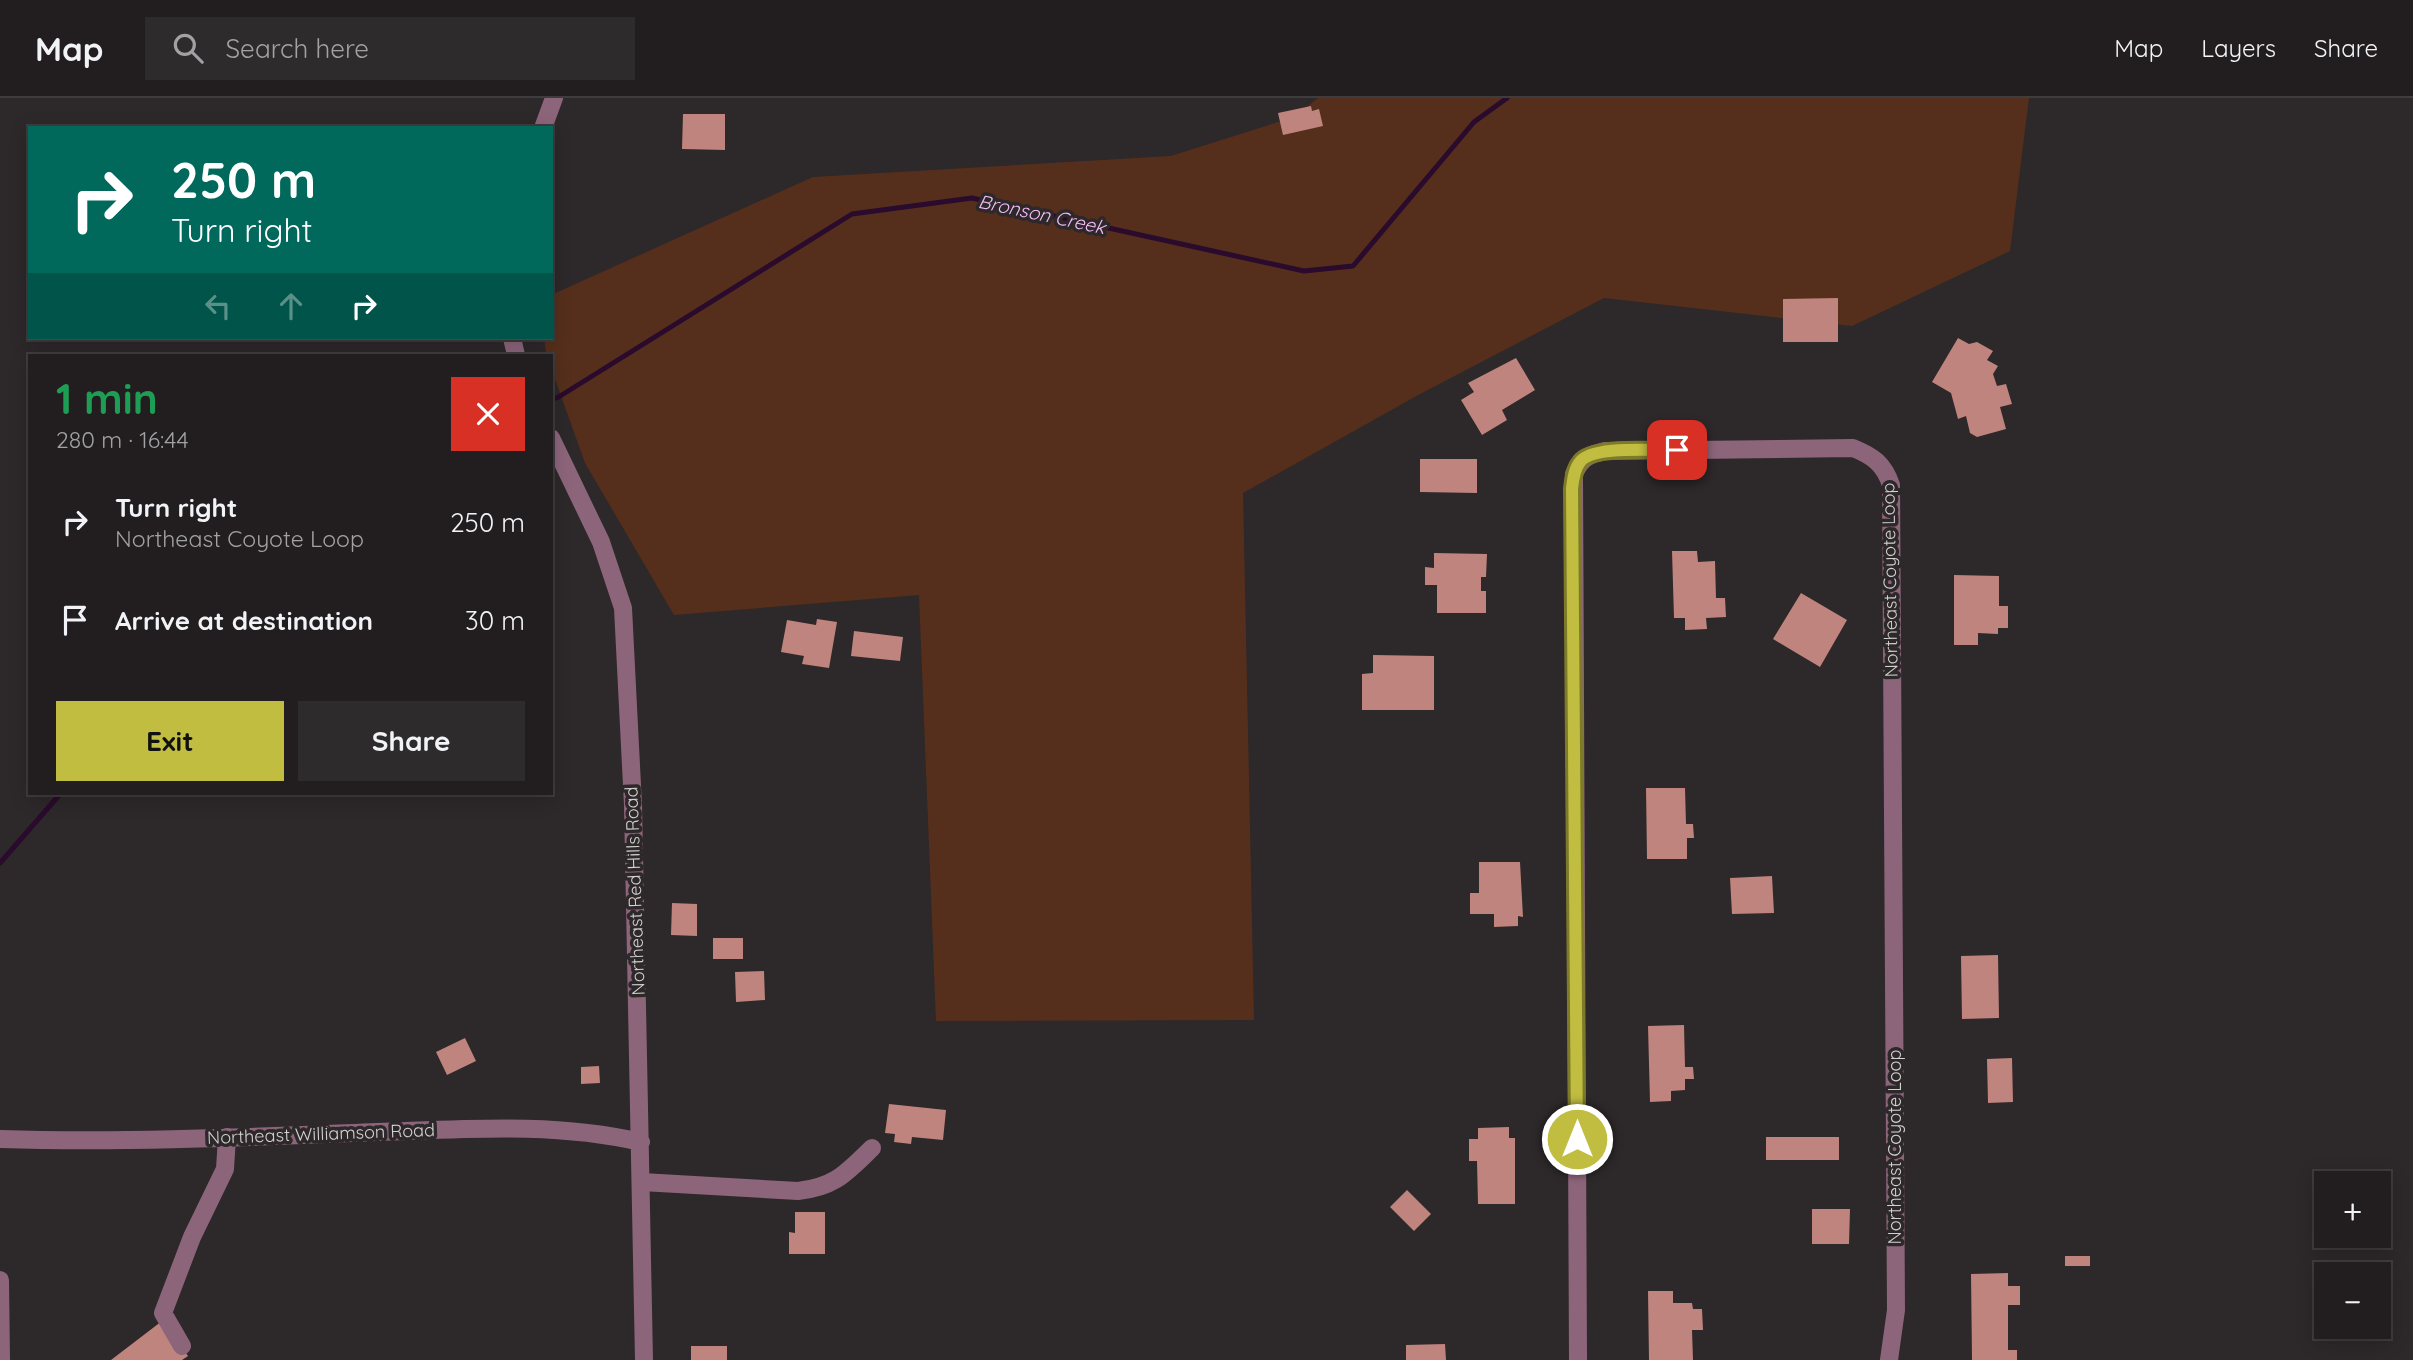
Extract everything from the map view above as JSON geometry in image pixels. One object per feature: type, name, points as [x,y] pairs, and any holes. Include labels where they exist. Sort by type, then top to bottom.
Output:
[{"type":"street","points":[[544,126],[554,98]]},
{"type":"street","name":"Northeast Red Hills Road","points":[[553,442],[601,542],[623,608],[633,804],[644,1360]]},
{"type":"street","name":"Northeast Coyote Loop","points":[[1578,1360],[1574,474],[1580,461],[1589,455],[1605,451],[1853,448],[1877,460],[1886,471],[1891,485],[1896,1310],[1889,1360]]},
{"type":"street","name":"Northeast Williamson Road","points":[[0,1139],[511,1128],[566,1129],[641,1142]]},
{"type":"street","points":[[182,1346],[163,1313],[192,1237],[225,1169],[227,1136]]},
{"type":"street","points":[[642,1182],[798,1191],[824,1188],[842,1177],[872,1149]]},
{"type":"street","points":[[0,1280],[1,1360]]},
{"type":"shaded area","points":[[1318,98],[2029,98],[2010,251],[1852,326],[1604,298],[1420,394],[1243,493],[1254,1020],[936,1021],[919,595],[674,615],[585,463],[553,374],[553,354],[546,352],[544,340],[553,340],[553,294],[813,177],[1171,156],[1294,117]]},
{"type":"building","points":[[1311,106],[1312,111],[1319,109],[1323,126],[1283,135],[1278,113]]},
{"type":"building","points":[[683,114],[725,114],[725,150],[682,149]]},
{"type":"building","points":[[1838,298],[1838,342],[1783,342],[1783,299]]},
{"type":"building","points":[[1958,338],[1969,344],[1977,342],[1993,351],[1987,360],[1998,366],[1993,374],[1997,386],[2006,384],[2012,404],[2000,407],[2006,429],[1977,437],[1970,433],[1966,416],[1958,419],[1951,393],[1932,382]]},
{"type":"building","points":[[1516,358],[1535,390],[1502,410],[1507,420],[1482,435],[1461,400],[1474,392],[1468,383]]},
{"type":"building","points":[[1420,459],[1477,459],[1477,493],[1420,492]]},
{"type":"building","points":[[1672,551],[1697,551],[1698,562],[1715,561],[1716,598],[1725,598],[1726,617],[1706,618],[1707,629],[1685,630],[1685,618],[1674,618]]},
{"type":"building","points":[[1434,553],[1487,554],[1486,577],[1481,577],[1481,591],[1486,591],[1486,613],[1437,613],[1437,585],[1425,585],[1425,567],[1434,568]]},
{"type":"building","points":[[1954,575],[1999,576],[1999,606],[2008,606],[2008,628],[1998,628],[1998,634],[1978,633],[1978,645],[1954,645]]},
{"type":"building","points":[[1801,593],[1847,620],[1820,667],[1773,639]]},
{"type":"building","points":[[817,619],[837,622],[829,668],[802,664],[804,656],[781,652],[787,620],[816,625]]},
{"type":"building","points":[[854,631],[903,637],[900,661],[851,656]]},
{"type":"building","points":[[1373,655],[1434,656],[1434,710],[1362,710],[1362,674],[1373,673]]},
{"type":"building","points":[[1646,788],[1685,788],[1686,824],[1693,824],[1694,838],[1687,838],[1687,859],[1647,859]]},
{"type":"building","points":[[1479,862],[1520,862],[1523,917],[1518,916],[1518,926],[1494,927],[1494,914],[1470,914],[1470,893],[1479,893]]},
{"type":"building","points":[[1772,876],[1774,913],[1732,914],[1730,878]]},
{"type":"building","points":[[672,903],[697,904],[697,936],[671,935]]},
{"type":"building","points":[[713,938],[743,938],[743,959],[713,959]]},
{"type":"building","points":[[1998,955],[1999,1018],[1962,1019],[1961,956]]},
{"type":"building","points":[[764,971],[765,1000],[736,1002],[735,972]]},
{"type":"building","points":[[1684,1025],[1685,1067],[1693,1067],[1694,1079],[1685,1079],[1685,1090],[1671,1091],[1671,1101],[1650,1102],[1648,1026]]},
{"type":"building","points":[[465,1038],[476,1061],[447,1075],[436,1052]]},
{"type":"building","points":[[2012,1058],[2013,1102],[1988,1103],[1987,1059]]},
{"type":"building","points":[[599,1066],[600,1083],[581,1084],[581,1067]]},
{"type":"building","points":[[889,1104],[946,1110],[943,1140],[912,1137],[911,1144],[894,1142],[895,1134],[885,1133]]},
{"type":"building","points":[[1509,1127],[1509,1138],[1515,1138],[1515,1204],[1478,1204],[1477,1161],[1469,1161],[1469,1139],[1478,1139],[1478,1128]]},
{"type":"building","points":[[1766,1137],[1839,1137],[1839,1160],[1766,1160]]},
{"type":"building","points":[[1407,1190],[1431,1214],[1414,1231],[1390,1207]]},
{"type":"building","points":[[1812,1209],[1850,1209],[1849,1244],[1812,1244]]},
{"type":"building","points":[[795,1212],[825,1212],[825,1254],[789,1254],[789,1232],[795,1233]]},
{"type":"building","points":[[2065,1256],[2090,1256],[2090,1266],[2065,1266]]},
{"type":"building","points":[[2008,1273],[2008,1286],[2020,1286],[2020,1305],[2008,1305],[2008,1350],[2017,1350],[2017,1360],[1972,1360],[1971,1274]]},
{"type":"building","points":[[1648,1291],[1673,1291],[1673,1303],[1692,1303],[1693,1309],[1702,1309],[1703,1330],[1692,1330],[1693,1360],[1649,1360]]},
{"type":"building","points":[[162,1321],[188,1356],[182,1360],[111,1360]]},
{"type":"building","points":[[1445,1344],[1446,1360],[1406,1360],[1406,1345]]},
{"type":"building","points":[[691,1346],[727,1346],[727,1360],[691,1360]]},
{"type":"waterway","name":"Bronson Creek","points":[[553,398],[852,214],[972,198],[1304,271],[1353,266],[1474,122],[1507,98]]},
{"type":"waterway","name":"Bronson Creek","points":[[0,863],[59,795]]},
{"type":"route","points":[[1577,1139],[1574,474],[1580,461],[1589,455],[1605,451],[1677,450]]}]
